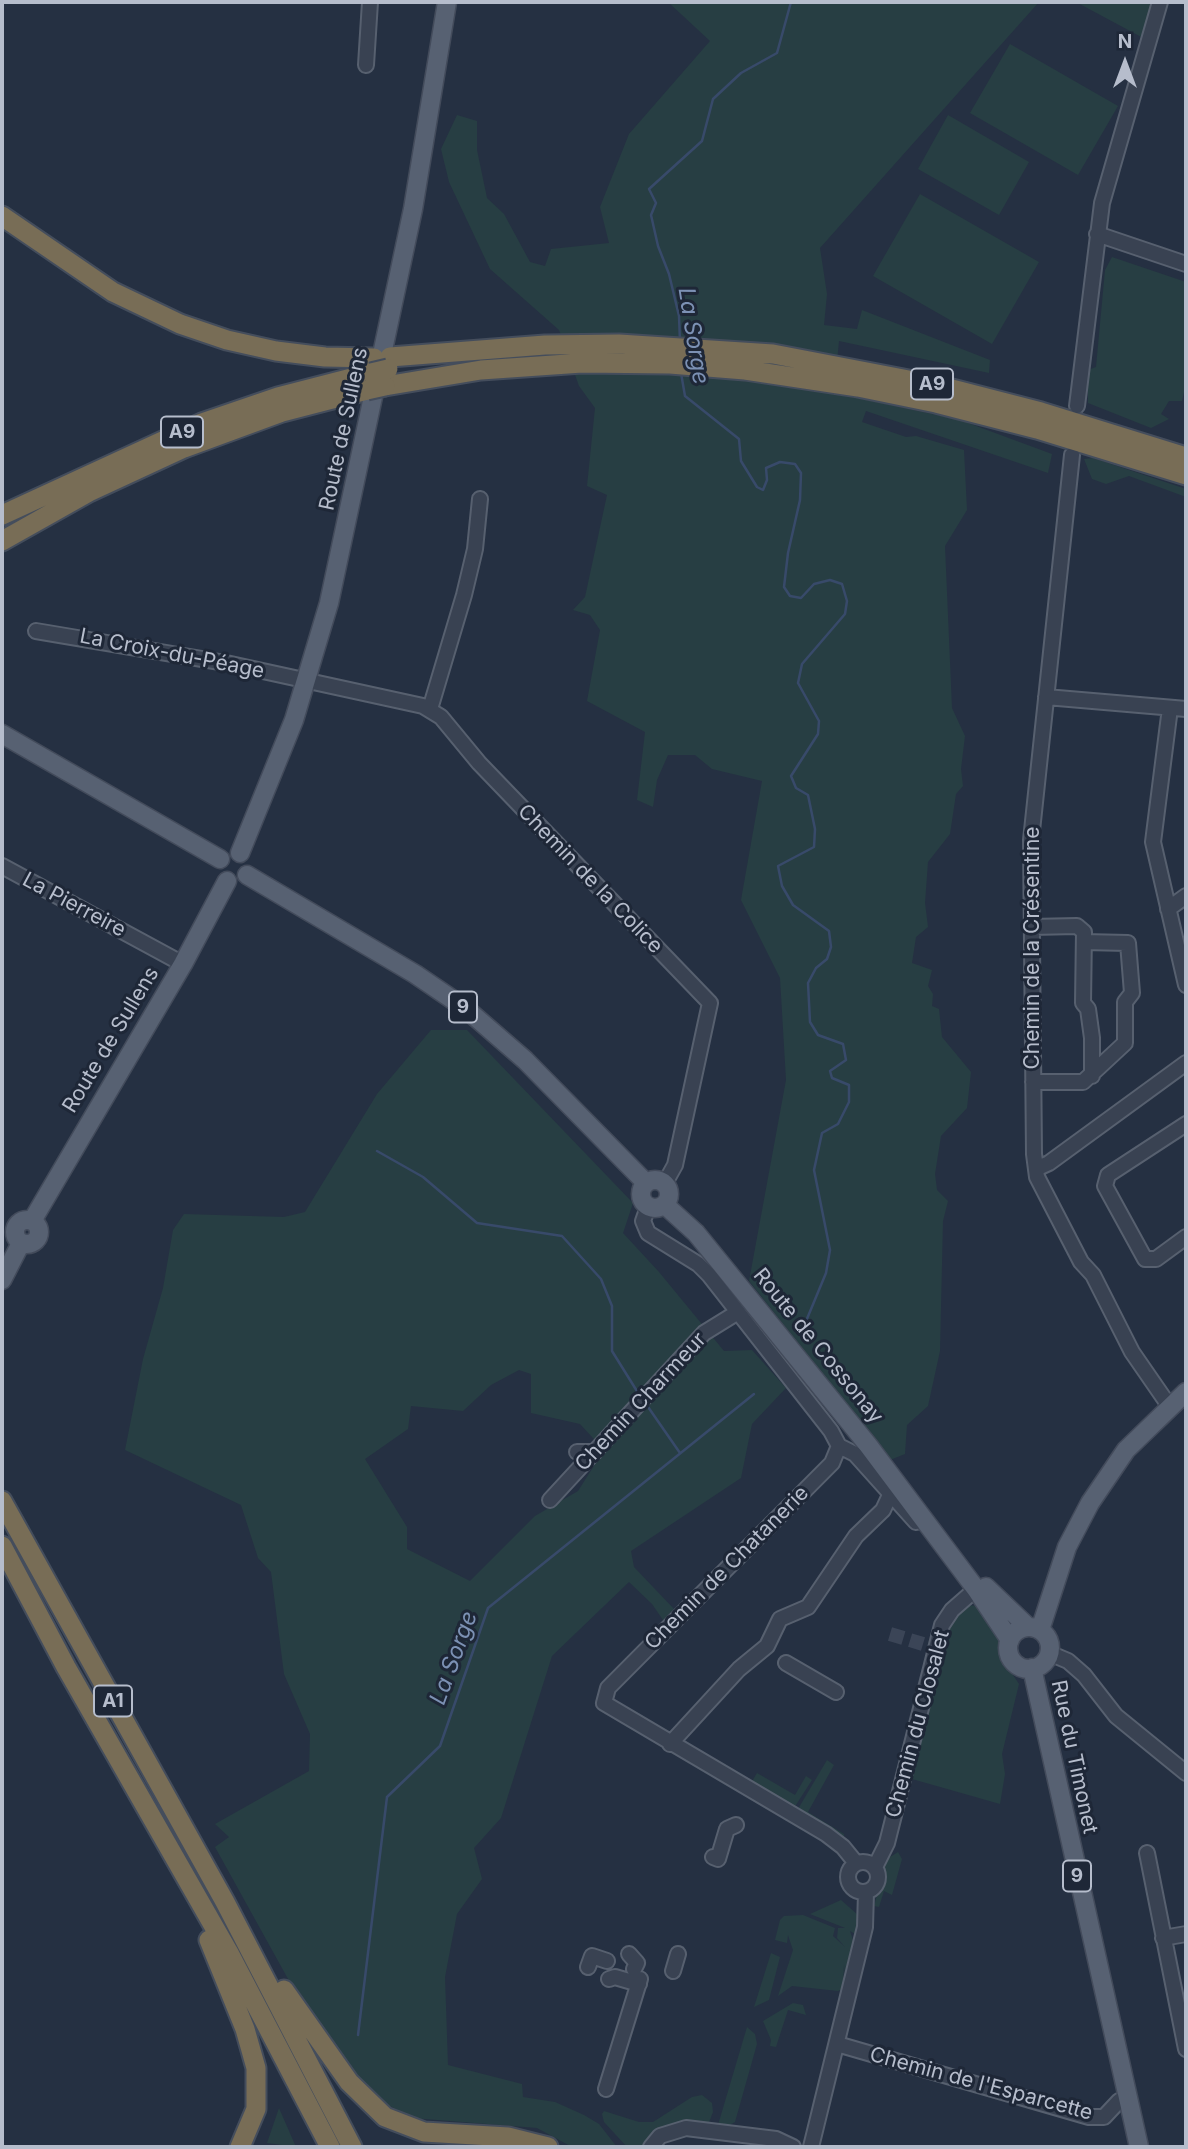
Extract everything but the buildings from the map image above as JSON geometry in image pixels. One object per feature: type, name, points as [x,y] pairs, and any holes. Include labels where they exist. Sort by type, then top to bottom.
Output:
[{"type":"highway","points":[[2,216],[113,292],[180,324],[227,340],[276,351],[325,357],[379,372]]},
{"type":"highway","name":"A9","points":[[2,515],[202,423],[278,397],[479,351],[572,344],[696,347],[820,362],[990,398],[1186,457]]},
{"type":"highway","name":"A9","points":[[2,542],[112,481],[196,443],[282,412],[379,372],[481,370],[582,363],[720,368],[830,382],[986,415],[1186,475]]},
{"type":"highway","name":"A1","points":[[2,1500],[225,1902],[352,2147]]},
{"type":"highway","name":"A1","points":[[2,1546],[249,1990],[330,2147]]},
{"type":"highway","points":[[178,1864],[254,2060],[256,2109],[240,2147]]},
{"type":"highway","points":[[225,1902],[341,2072],[363,2099],[385,2117],[424,2132],[508,2137],[548,2147]]},
{"type":"highway","points":[[501,2147],[521,2147]]},
{"type":"main road","name":"Route de Sullens","points":[[240,853],[308,681],[338,566],[401,267],[447,2]]},
{"type":"main road","points":[[2,734],[220,859]]},
{"type":"main road","points":[[231,852],[240,853],[247,860],[247,875],[238,882],[227,881],[218,872],[220,859],[231,852]]},
{"type":"main road","name":"9","points":[[247,875],[415,974],[465,1008],[513,1049],[646,1183]]},
{"type":"main road","name":"Route de Sullens","points":[[2,1280],[21,1243],[29,1245],[38,1238],[40,1230],[32,1221],[183,964],[227,881]]},
{"type":"main road","points":[[658,1180],[665,1183],[670,1191],[657,1206],[641,1195],[646,1183],[658,1180]]},
{"type":"main road","name":"Route de Cossonay","points":[[657,1206],[689,1225],[750,1296],[921,1522],[976,1589],[1010,1640]]},
{"type":"main road","points":[[1034,1629],[1067,1547],[1090,1503],[1126,1450],[1186,1392]]},
{"type":"main road","name":"Route de Cossonay","points":[[921,1522],[1008,1612],[1034,1629]]},
{"type":"main road","points":[[1034,1629],[1048,1640],[1049,1653],[1043,1663],[1032,1668],[1013,1661],[1008,1648],[1017,1631],[1034,1629]]},
{"type":"main road","name":"Rue du Timonet","points":[[1032,1668],[1139,2147]]},
{"type":"main road","name":"Rue du Timonet","points":[[1109,2019],[1119,2101],[1128,2147]]},
{"type":"street","points":[[366,65],[370,2]]},
{"type":"street","points":[[1077,406],[1102,203],[1160,2]]},
{"type":"street","points":[[1097,234],[1186,264]]},
{"type":"street","name":"Chemin de la Crésentine","points":[[1072,455],[1032,837],[1036,1169],[1042,1187],[1082,1262],[1093,1275],[1132,1352],[1170,1407]]},
{"type":"street","points":[[308,681],[430,709],[472,558],[480,499]]},
{"type":"street","name":"La Croix-du-Péage","points":[[36,631],[226,663],[308,681]]},
{"type":"street","points":[[1046,697],[1186,709]]},
{"type":"street","points":[[1170,708],[1153,842],[1186,985]]},
{"type":"street","name":"Chemin de la Colice","points":[[430,709],[441,717],[487,771],[710,1003],[676,1165],[665,1183]]},
{"type":"street","name":"La Pierreire","points":[[2,866],[183,964]]},
{"type":"street","points":[[1168,909],[1186,896]]},
{"type":"street","points":[[1031,927],[1077,926],[1084,933],[1083,1003],[1088,1009],[1092,1038],[1092,1076]]},
{"type":"street","points":[[1033,1082],[1083,1082],[1125,1043],[1125,1002],[1132,993],[1129,947],[1122,941],[1084,942]]},
{"type":"street","points":[[1036,1169],[1049,1163],[1186,1063]]},
{"type":"street","points":[[1186,1124],[1108,1175],[1105,1186],[1145,1259],[1156,1259],[1186,1237]]},
{"type":"street","points":[[657,1206],[643,1221],[649,1233],[704,1269],[831,1431],[838,1446],[855,1454],[890,1494],[921,1522]]},
{"type":"street","name":"Chemin Charmeur","points":[[550,1500],[704,1333],[738,1312]]},
{"type":"street","name":"Chemin de Chatanerie","points":[[838,1446],[832,1463],[608,1688],[604,1703],[826,1834],[843,1847],[856,1863]]},
{"type":"street","points":[[577,1452],[595,1452]]},
{"type":"street","points":[[670,1744],[739,1669],[767,1646],[780,1619],[808,1607],[856,1536],[884,1510],[890,1494]]},
{"type":"street","name":"Chemin du Closalet","points":[[875,1867],[887,1843],[930,1647],[952,1610],[976,1589]]},
{"type":"street","points":[[1049,1653],[1068,1661],[1084,1675],[1116,1716],[1186,1773]]},
{"type":"street","points":[[786,1663],[836,1692]]},
{"type":"street","points":[[713,1857],[718,1859],[727,1829],[736,1825]]},
{"type":"street","points":[[1147,1853],[1163,1938],[1182,2010],[1186,2049]]},
{"type":"street","points":[[811,2147],[865,1927],[866,1892],[878,1882],[875,1867],[868,1863],[856,1863],[848,1874],[849,1883],[855,1889],[866,1892]]},
{"type":"street","points":[[1163,1938],[1186,1934]]},
{"type":"street","points":[[606,2089],[638,1978],[637,1963],[629,1954]]},
{"type":"street","points":[[673,1971],[678,1954]]},
{"type":"street","points":[[588,1968],[592,1956],[607,1961]]},
{"type":"street","points":[[609,1979],[638,1978]]},
{"type":"street","name":"Chemin de l'Esparcette","points":[[837,2044],[1089,2117],[1104,2117],[1119,2101]]},
{"type":"street","points":[[651,2147],[660,2136],[686,2128],[776,2139],[793,2147],[817,2125]]},
{"type":"green space","points":[[668,2],[1039,2],[820,248],[827,294],[824,325],[857,329],[862,310],[990,360],[989,373],[839,341],[834,393],[960,420],[1052,454],[1048,473],[866,411],[862,422],[906,437],[916,436],[964,450],[967,510],[945,546],[952,708],[965,736],[961,769],[963,786],[956,794],[950,834],[928,862],[925,903],[928,927],[916,937],[912,963],[932,970],[928,986],[933,994],[932,1006],[939,1009],[942,1037],[971,1072],[967,1108],[941,1136],[935,1174],[937,1190],[948,1201],[943,1221],[940,1351],[928,1406],[907,1425],[905,1454],[890,1460],[749,1281],[786,1080],[780,978],[741,900],[762,781],[712,769],[695,755],[668,755],[657,780],[653,807],[637,800],[645,732],[587,701],[600,630],[590,615],[573,610],[585,597],[607,495],[587,486],[595,408],[579,386],[559,330],[490,269],[449,182],[441,149],[457,115],[477,121],[477,150],[487,198],[504,214],[530,262],[545,266],[551,249],[609,243],[600,207],[629,134],[710,41]]},
{"type":"green space","points":[[1076,2],[1156,2],[1145,39]]},
{"type":"green space","points":[[1010,44],[1118,106],[1078,175],[970,113]]},
{"type":"green space","points":[[948,115],[1029,162],[999,215],[918,169]]},
{"type":"green space","points":[[920,194],[1039,262],[992,344],[873,276]]},
{"type":"green space","points":[[1112,257],[1186,282],[1186,384],[1182,401],[1169,401],[1161,414],[1169,419],[1151,428],[1088,403],[1088,370],[1096,367],[1105,270]]},
{"type":"green space","points":[[1093,458],[1186,489],[1186,497],[1129,476],[1106,484],[1092,479],[1084,459]]},
{"type":"green space","points":[[431,1030],[467,1030],[633,1203],[623,1233],[724,1351],[752,1350],[786,1388],[752,1424],[741,1478],[631,1551],[634,1567],[674,1609],[663,1620],[652,1604],[629,1582],[552,1656],[501,1818],[474,1848],[482,1879],[457,1914],[445,1977],[448,2065],[522,2084],[523,2097],[555,2102],[584,2115],[599,2124],[617,2147],[572,2147],[537,2128],[412,2118],[388,2105],[363,2083],[298,1997],[215,1847],[229,1837],[215,1824],[309,1771],[310,1734],[284,1674],[271,1572],[258,1558],[241,1505],[125,1450],[143,1359],[163,1288],[173,1230],[184,1214],[284,1217],[305,1212],[377,1094]],"holes":[[[519,1370],[531,1374],[531,1413],[580,1424],[604,1450],[578,1491],[535,1516],[470,1581],[407,1549],[407,1527],[365,1459],[408,1429],[411,1406],[463,1411],[491,1385]]]},
{"type":"green space","points":[[966,1605],[978,1606],[1000,1639],[1001,1657],[1019,1684],[1002,1754],[1005,1774],[1000,1804],[912,1779],[908,1774],[946,1628]]},
{"type":"green space","points":[[827,1760],[834,1765],[808,1812],[844,1834],[844,1837],[798,1809]]},
{"type":"green space","points":[[757,1773],[795,1795],[806,1776],[812,1780],[794,1808],[751,1783]]},
{"type":"green space","points":[[898,1852],[902,1859],[892,1895],[884,1891],[879,1907],[874,1906],[887,1859]]},
{"type":"green space","points":[[841,1900],[858,1915],[857,1935],[850,1931],[854,1943],[845,1981],[844,1964],[843,1989],[838,1991],[792,1986],[778,1996],[793,1950],[788,1935],[787,1943],[775,1940],[780,1920],[784,1916],[803,1915],[835,1928],[833,1936],[845,1947],[837,1938],[838,1928],[845,1928],[810,1914]]},
{"type":"green space","points":[[771,1953],[780,1957],[769,2000],[754,2007]]},
{"type":"green space","points":[[793,2003],[803,2005],[806,2015],[788,2010],[776,2047],[770,2046],[771,2040],[763,2021]]},
{"type":"green space","points":[[747,2027],[755,2034],[757,2044],[735,2122],[726,2127],[718,2125]]},
{"type":"green space","points":[[702,2095],[712,2103],[713,2112],[708,2125],[673,2124],[655,2131],[643,2147],[627,2147],[604,2122],[602,2114],[604,2111],[639,2122],[653,2122],[692,2097]]},
{"type":"green space","points":[[279,2108],[296,2147],[267,2143]]},
{"type":"waterway","name":"La Sorge","points":[[680,342],[679,316],[669,274],[658,246],[651,215],[656,203],[649,189],[702,141],[713,99],[741,73],[777,53],[791,2]]},
{"type":"waterway","name":"La Sorge","points":[[681,373],[685,396],[739,439],[741,461],[757,487],[763,490],[767,480],[766,468],[780,462],[795,464],[801,473],[800,500],[788,553],[784,587],[790,596],[801,598],[814,584],[830,580],[842,584],[847,601],[845,614],[802,664],[798,683],[819,721],[818,734],[791,776],[796,788],[808,795],[815,829],[814,847],[778,866],[782,886],[793,905],[829,931],[831,947],[827,959],[816,968],[808,983],[810,1022],[818,1035],[843,1044],[846,1060],[830,1071],[832,1078],[849,1085],[849,1102],[838,1124],[822,1133],[814,1170],[830,1250],[826,1273],[804,1326]]},
{"type":"waterway","points":[[377,1151],[423,1177],[477,1223],[562,1236],[601,1279],[612,1306],[612,1351],[640,1396]]},
{"type":"waterway","name":"La Sorge","points":[[358,2035],[387,1797],[440,1746],[488,1608],[754,1394]]},
{"type":"waterway","points":[[646,1404],[680,1453]]},
{"type":"tunnel","points":[[890,1634],[923,1644]]}]
